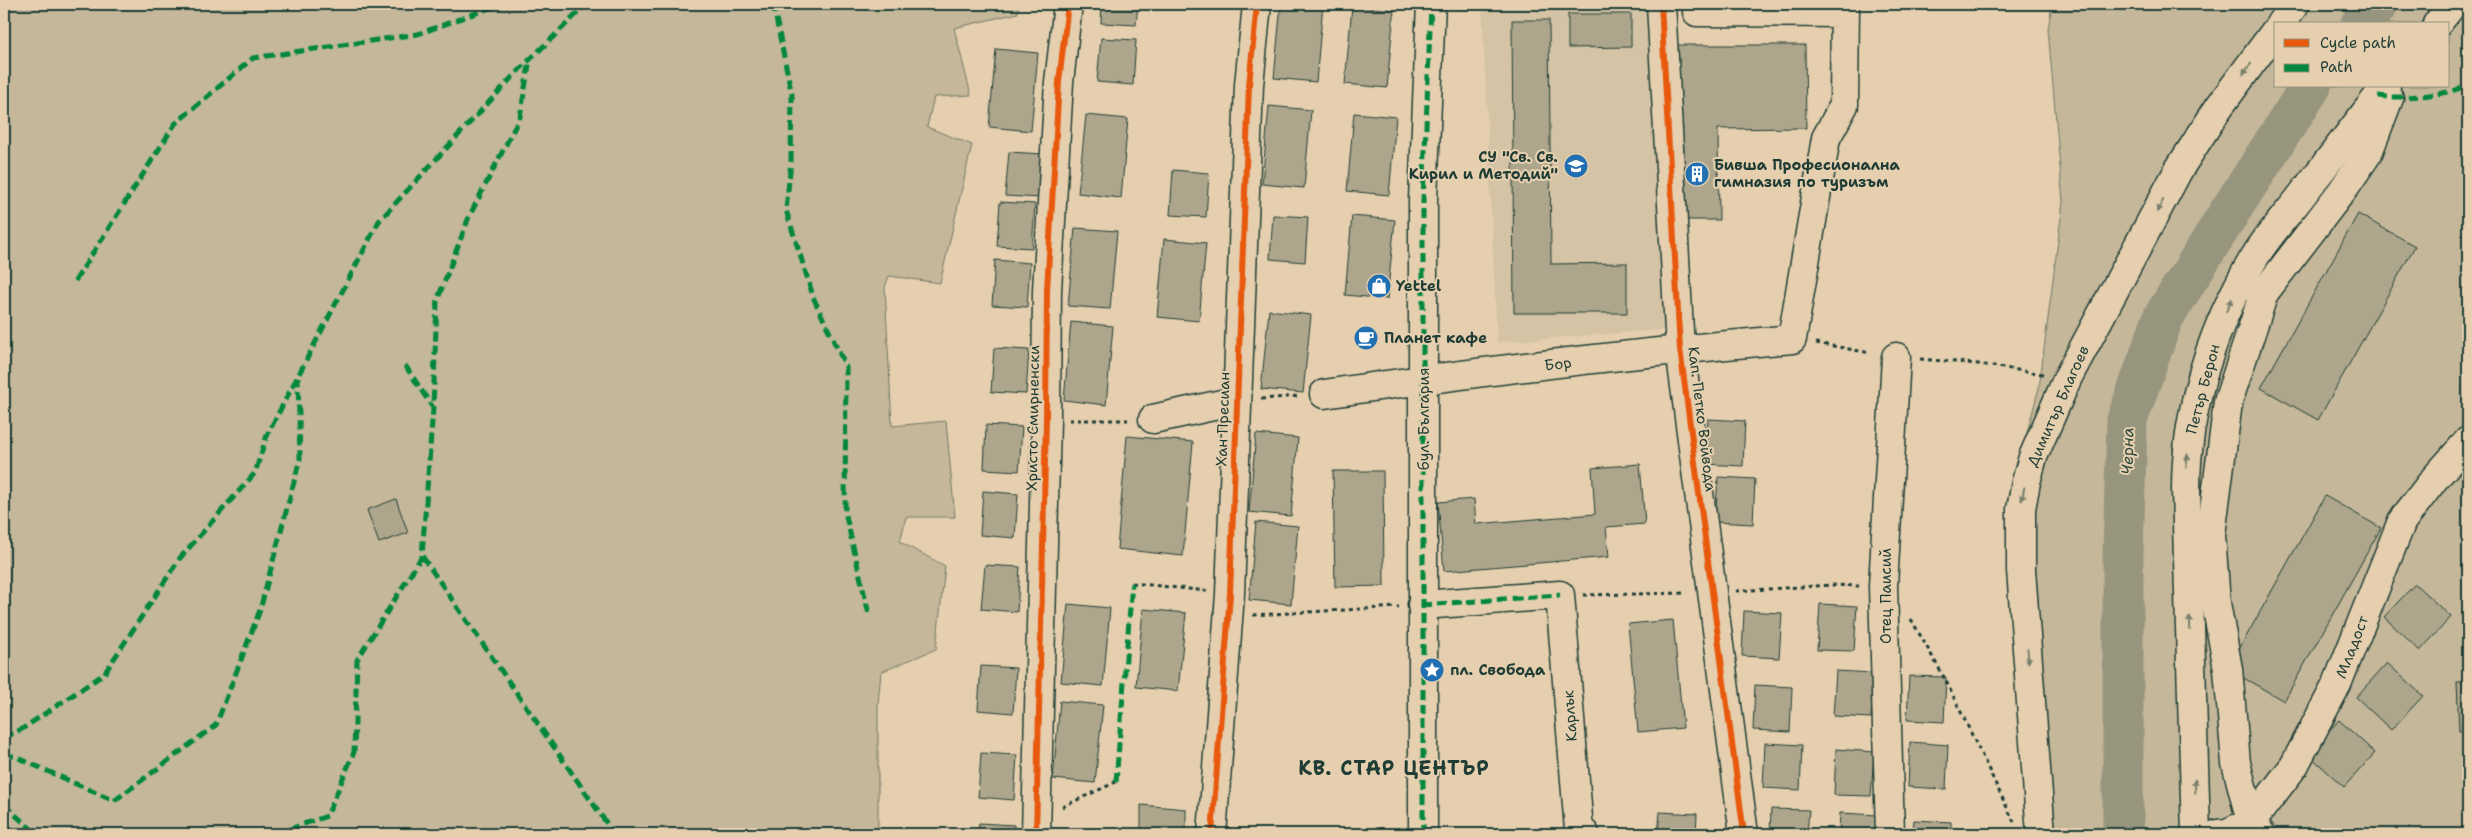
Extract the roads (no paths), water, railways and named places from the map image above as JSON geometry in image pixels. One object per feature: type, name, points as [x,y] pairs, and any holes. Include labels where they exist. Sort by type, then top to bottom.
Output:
[{"type":"street","name":"Христо Смирненски","points":[[1037,826],[1047,290],[1059,82],[1068,4]]},
{"type":"street","name":"Хан Пресиан","points":[[1212,834],[1229,605],[1248,85],[1257,4]]},
{"type":"street","name":"бул. България","points":[[1423,834],[1423,200],[1431,4]]},
{"type":"street","name":"Кап. Петко Войвода","points":[[1661,4],[1680,349],[1744,834]]},
{"type":"street","points":[[2282,22],[2295,4]]},
{"type":"street","points":[[2439,22],[2453,4]]},
{"type":"street","points":[[1697,12],[1845,8]]},
{"type":"street","name":"Бор","points":[[1324,394],[1424,379],[1680,349],[1792,340],[1824,147],[1826,138],[1844,105],[1845,8]]},
{"type":"street","name":"Димитър Благоев","points":[[2030,831],[2020,508],[2033,457],[2068,377],[2179,169],[2219,107],[2274,33]]},
{"type":"street","points":[[2256,828],[2236,763],[2228,669],[2216,602],[2211,536],[2228,402],[2264,293],[2342,191],[2368,152],[2388,92]]},
{"type":"street","name":"Петър Берон","points":[[2196,834],[2186,489],[2186,463],[2192,416],[2206,364],[2226,313],[2257,254],[2388,92]]},
{"type":"street","name":"Отец Паисий","points":[[1890,834],[1883,586],[1896,357]]},
{"type":"street","points":[[1153,419],[1236,401]]},
{"type":"street","name":"Младост","points":[[2218,834],[2256,828],[2294,766],[2337,684],[2402,521],[2435,478],[2468,441]]},
{"type":"street","name":"Карлък","points":[[1422,605],[1560,595],[1579,830],[1586,834]]},
{"type":"waterway","name":"Черна","points":[[2363,22],[2378,4]]},
{"type":"waterway","name":"Черна","points":[[2123,834],[2123,553],[2127,420],[2163,318],[2310,88]]},
{"type":"place","name":"СУ \"Св. Св. Кирил и Методий\"","points":[[1576,166]]},
{"type":"place","name":"Бивша Професионална гимназия по туризъм","points":[[1697,174]]},
{"type":"place","name":"Yettel","points":[[1379,286]]},
{"type":"place","name":"Планет кафе","points":[[1366,338]]},
{"type":"place","name":"пл. Свобода","points":[[1432,670]]},
{"type":"district","name":"КВ. СТАР ЦЕНТЪР","points":[[1394,768]]}]
